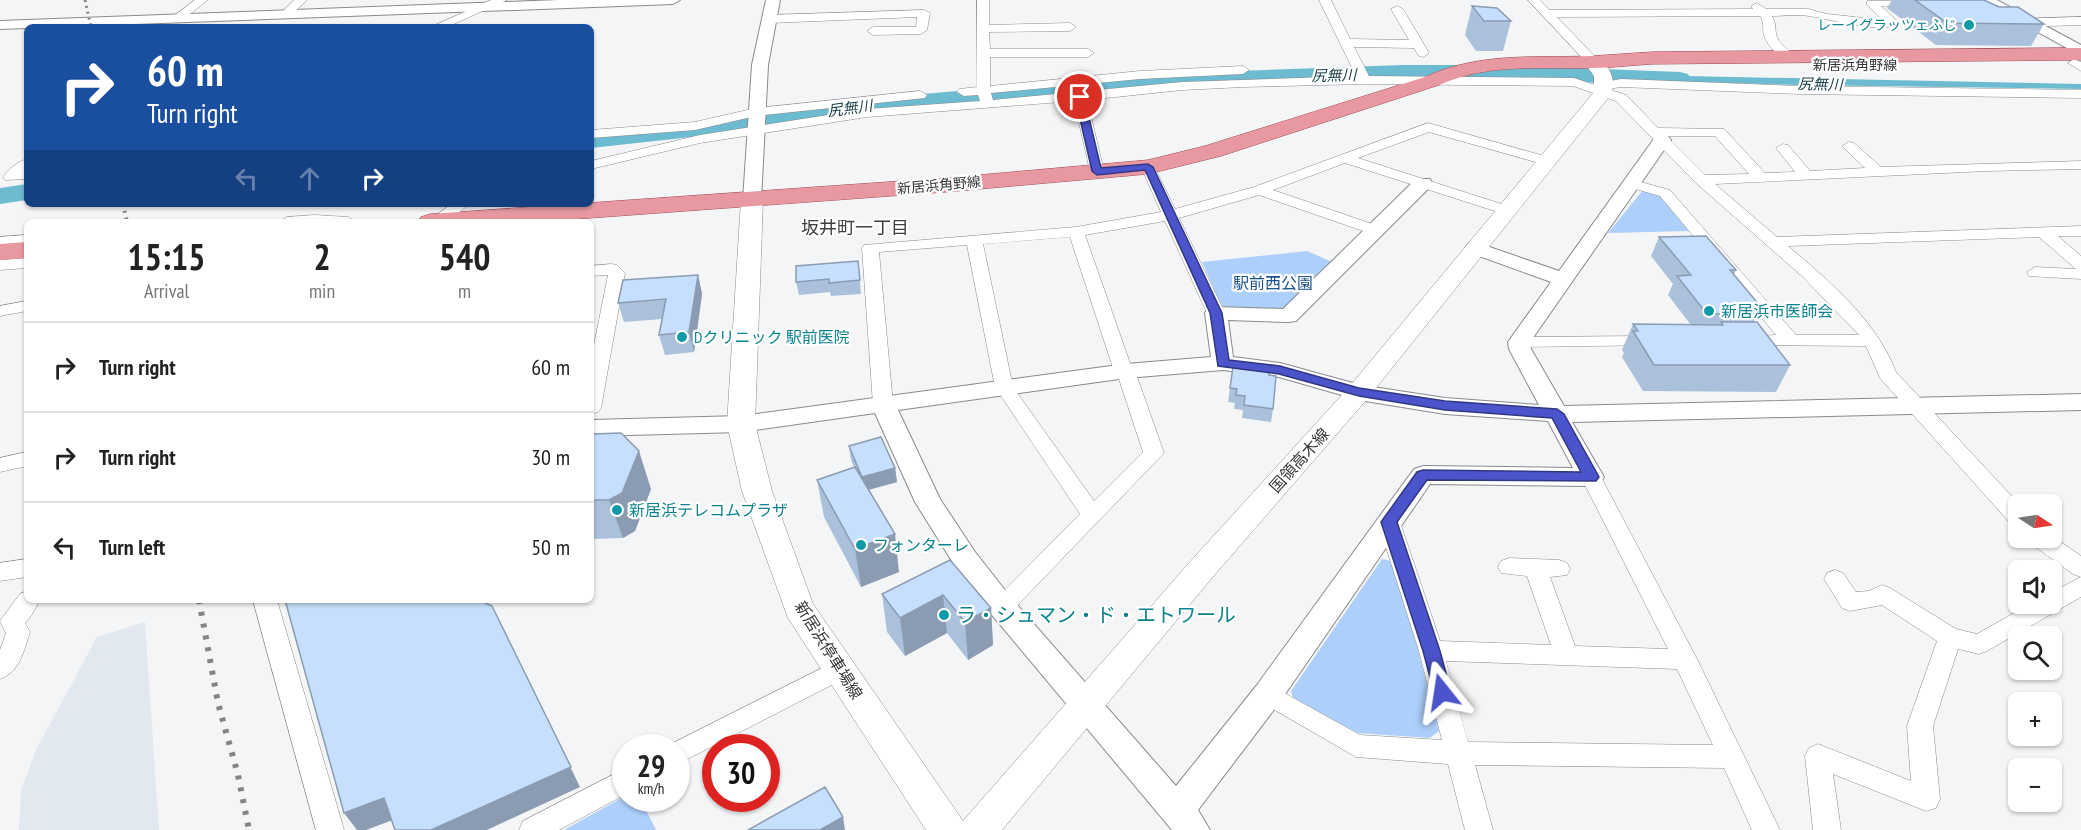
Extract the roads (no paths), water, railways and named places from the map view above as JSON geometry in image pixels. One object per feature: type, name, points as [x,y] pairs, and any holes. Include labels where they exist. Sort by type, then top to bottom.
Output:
[{"type":"main road","name":"新居浜角野線","points":[[1602,78],[1652,58],[2080,60]]},
{"type":"main road","name":"新居浜角野線","points":[[469,219],[752,200],[1148,167],[1213,151],[1434,80],[1461,68],[1519,62],[1602,78],[1659,66],[2080,60]]},
{"type":"main road","name":"国領高木線","points":[[978,830],[1200,571],[1359,392],[1546,161],[1602,78]]},
{"type":"main road","name":"新居浜停車場線","points":[[752,200],[741,423],[757,490],[799,609],[948,830]]},
{"type":"main road","points":[[0,252],[24,250]]},
{"type":"street","points":[[178,18],[202,0]]},
{"type":"street","points":[[285,15],[301,0]]},
{"type":"street","points":[[445,24],[487,8],[501,0]]},
{"type":"street","points":[[25,24],[672,0]]},
{"type":"street","points":[[752,200],[760,65],[773,0]]},
{"type":"street","points":[[983,0],[986,98]]},
{"type":"street","points":[[1325,0],[1360,74]]},
{"type":"street","points":[[1534,0],[1602,78],[1701,180],[1776,242],[1809,273],[1872,340],[1887,374],[2008,506]]},
{"type":"street","points":[[1752,0],[1771,26],[1770,35],[1780,50],[1789,57]]},
{"type":"street","points":[[1987,0],[2026,22],[2080,60]]},
{"type":"street","points":[[1547,14],[1808,12],[1856,22],[1885,24],[1893,23],[1871,3],[1931,3]]},
{"type":"street","points":[[1345,43],[1420,49],[1396,9]]},
{"type":"street","points":[[769,19],[924,13],[921,30],[873,31]]},
{"type":"street","points":[[1999,23],[2081,21]]},
{"type":"street","points":[[1693,23],[1771,26]]},
{"type":"street","points":[[0,25],[24,24]]},
{"type":"street","points":[[984,28],[1070,27]]},
{"type":"street","points":[[984,53],[1088,53]]},
{"type":"street","points":[[594,134],[867,113],[1210,71],[1360,74],[1434,80],[1574,82],[1602,78],[1621,83],[1799,90],[2081,94]]},
{"type":"street","points":[[986,98],[1080,97],[1360,74]]},
{"type":"street","points":[[1080,97],[1097,171]]},
{"type":"street","points":[[594,164],[700,139],[756,121]]},
{"type":"street","points":[[1546,161],[1428,127],[1259,190],[1172,215],[1076,232],[870,248],[882,404],[928,502],[965,559],[1002,607],[1185,820],[1268,694],[1423,475],[1591,477]]},
{"type":"street","points":[[1658,136],[1719,132],[1761,178]]},
{"type":"street","points":[[1658,136],[1630,183],[1519,342],[1520,349],[1591,477],[1685,659],[1766,830]]},
{"type":"street","points":[[1849,146],[1878,172]]},
{"type":"street","points":[[1783,147],[1807,176]]},
{"type":"street","points":[[1344,158],[1506,210]]},
{"type":"street","points":[[6,188],[21,176],[10,177],[24,165]]},
{"type":"street","points":[[1701,180],[1953,167],[2081,165]]},
{"type":"street","points":[[1148,167],[1216,313],[1223,363]]},
{"type":"street","points":[[1216,313],[1287,315],[1423,183]]},
{"type":"street","points":[[1630,183],[1665,193],[1790,340]]},
{"type":"street","points":[[6,188],[24,185]]},
{"type":"street","points":[[1259,190],[1375,230]]},
{"type":"street","points":[[442,219],[457,207]]},
{"type":"street","points":[[1776,242],[2081,231]]},
{"type":"street","points":[[1002,607],[1154,453],[1076,232]]},
{"type":"street","points":[[2043,232],[2081,265]]},
{"type":"street","points":[[0,242],[24,240]]},
{"type":"street","points":[[974,240],[1004,387],[1092,515]]},
{"type":"street","points":[[1475,248],[1564,280]]},
{"type":"street","points":[[0,265],[24,263]]},
{"type":"street","points":[[594,271],[611,269],[617,273],[594,392]]},
{"type":"street","points":[[2035,272],[2081,274]]},
{"type":"street","points":[[0,311],[24,307]]},
{"type":"street","points":[[1731,341],[1872,340]]},
{"type":"street","points":[[1519,342],[1672,341]]},
{"type":"street","points":[[594,428],[741,423],[1125,371],[1223,363],[1280,370],[1359,392],[1445,406],[1557,414],[2081,402]]},
{"type":"street","points":[[0,465],[24,460]]},
{"type":"street","points":[[1389,522],[1431,651],[1479,830]]},
{"type":"street","points":[[2053,548],[2081,568]]},
{"type":"street","points":[[1509,567],[1559,569]]},
{"type":"street","points":[[0,572],[24,568]]},
{"type":"street","points":[[1535,568],[1567,656]]},
{"type":"street","points":[[1835,579],[1850,602],[1874,599],[1882,594],[1950,637],[1979,644],[2032,614]]},
{"type":"street","points":[[2062,597],[2081,586]]},
{"type":"street","points":[[0,669],[10,656],[18,632],[10,622],[26,603]]},
{"type":"street","points":[[266,603],[330,830]]},
{"type":"street","points":[[1827,830],[1818,756],[1926,799],[1920,726],[1950,637]]},
{"type":"street","points":[[1431,651],[1685,659]]},
{"type":"street","points":[[690,746],[840,669]]},
{"type":"street","points":[[1268,694],[1356,746],[1458,753],[1732,757]]},
{"type":"street","points":[[533,830],[612,788]]},
{"type":"water","points":[[1637,75],[2081,84],[2081,89],[1631,80]]},
{"type":"waterway","name":"尻無川","points":[[594,141],[728,126],[876,105],[1154,81],[1403,72],[1501,72],[1680,79]]},
{"type":"waterway","name":"尻無川","points":[[0,196],[24,192]]},
{"type":"railway","points":[[85,0],[90,24]]},
{"type":"railway","points":[[124,207],[126,219]]},
{"type":"railway","points":[[200,603],[218,703],[238,775],[249,830]]},
{"type":"place","name":"レーイグラッツェふじ","points":[[1969,25]]},
{"type":"place","name":"新居浜市医師会","points":[[1709,311]]},
{"type":"place","name":"Dクリニック 駅前医院","points":[[682,337]]},
{"type":"place","name":"新居浜テレコムプラザ","points":[[617,510]]},
{"type":"place","name":"フォンターレ","points":[[861,545]]},
{"type":"place","name":"ラ・シュマン・ド・エトワール","points":[[944,615]]},
{"type":"district","name":"坂井町一丁目","points":[[855,227]]},
{"type":"park label","name":"駅前西公園","points":[[1273,283]]}]
